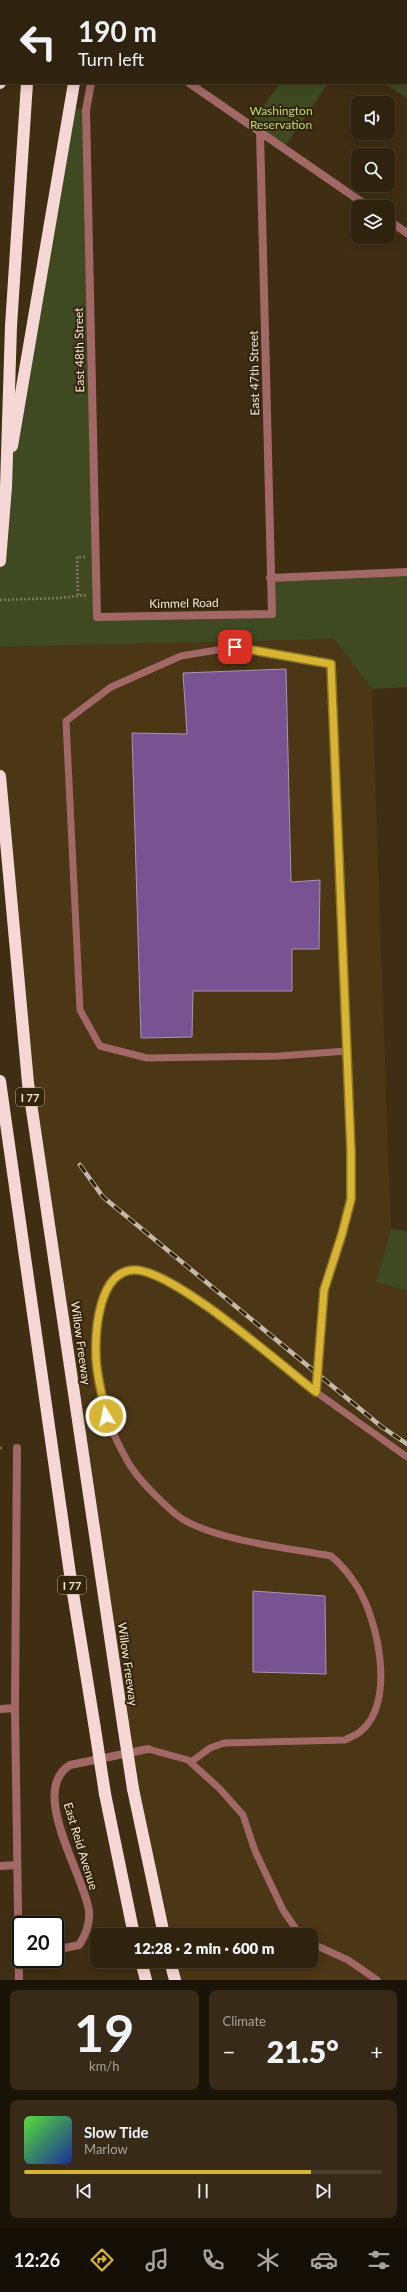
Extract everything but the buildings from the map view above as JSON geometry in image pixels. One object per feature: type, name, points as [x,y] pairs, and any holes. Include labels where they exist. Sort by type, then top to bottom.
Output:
[{"type":"highway","points":[[0,561],[6,487],[7,393],[27,84]]},
{"type":"highway","points":[[6,487],[74,84]]},
{"type":"highway","name":"Willow Freeway","points":[[0,776],[28,1083],[133,1789],[163,1928]]},
{"type":"highway","name":"I 77","points":[[0,1081],[94,1729],[105,1794],[133,1928]]},
{"type":"highway","points":[[143,1968],[146,1980]]},
{"type":"highway","points":[[172,1968],[175,1980]]},
{"type":"street","name":"East 48th Street","points":[[91,84],[86,110],[97,616]]},
{"type":"street","points":[[190,84],[359,200]]},
{"type":"street","name":"East 47th Street","points":[[260,132],[272,614]]},
{"type":"street","points":[[395,225],[407,233]]},
{"type":"street","points":[[270,578],[407,572]]},
{"type":"street","name":"Kimmel Road","points":[[97,616],[272,614]]},
{"type":"street","points":[[17,1448],[15,1708],[16,1865],[18,1916]]},
{"type":"street","points":[[0,1709],[15,1708]]},
{"type":"street","name":"East Reid Avenue","points":[[64,1948],[79,1945],[87,1935],[89,1911],[54,1806],[55,1786],[60,1772],[70,1765],[148,1749]]},
{"type":"street","points":[[0,1866],[16,1865]]},
{"type":"street","points":[[19,1968],[19,1980]]},
{"type":"lane","points":[[316,1392],[324,1290],[342,1234],[351,1199],[347,1051],[331,664],[235,647],[181,656],[111,687],[66,721],[80,1010],[100,1046],[147,1058],[279,1056],[347,1051]]},
{"type":"lane","points":[[191,1762],[210,1748],[224,1743],[345,1740],[362,1731],[374,1713],[382,1692],[381,1669],[374,1630],[359,1589],[344,1566],[331,1556],[214,1534],[184,1520],[134,1472],[106,1416],[96,1356],[99,1313],[104,1294],[117,1276],[134,1270],[160,1276],[189,1293],[316,1392],[407,1457]]},
{"type":"lane","points":[[148,1749],[191,1762],[219,1788],[243,1815],[255,1851],[282,1910],[295,1928]]},
{"type":"lane","points":[[318,1946],[348,1960],[377,1980]]},
{"type":"path","points":[[78,595],[78,557],[86,557]]},
{"type":"path","points":[[0,600],[60,598],[87,595]]},
{"type":"shaded area","points":[[334,639],[372,689],[391,1229],[376,1281],[407,1291],[407,1980],[175,1980],[172,1968],[318,1968],[318,1928],[163,1928],[133,1789],[28,1083],[0,776],[0,647]]},
{"type":"green space","name":"Washington Reservation","points":[[279,84],[327,84],[284,148],[250,125]]},
{"type":"green space","points":[[386,84],[407,84],[407,98]]},
{"type":"green space","points":[[69,107],[86,110],[97,616],[272,614],[270,578],[407,572],[407,687],[372,689],[334,639],[0,647],[0,561],[6,487]]},
{"type":"green space","points":[[391,1229],[407,1231],[407,1291],[376,1282]]},
{"type":"railway","points":[[80,1165],[103,1197],[382,1427],[407,1444]]},
{"type":"route","points":[[106,1416],[96,1356],[99,1313],[104,1294],[117,1276],[134,1270],[160,1276],[189,1293],[316,1392],[324,1290],[342,1234],[351,1199],[351,1152],[331,664],[235,647]]}]
